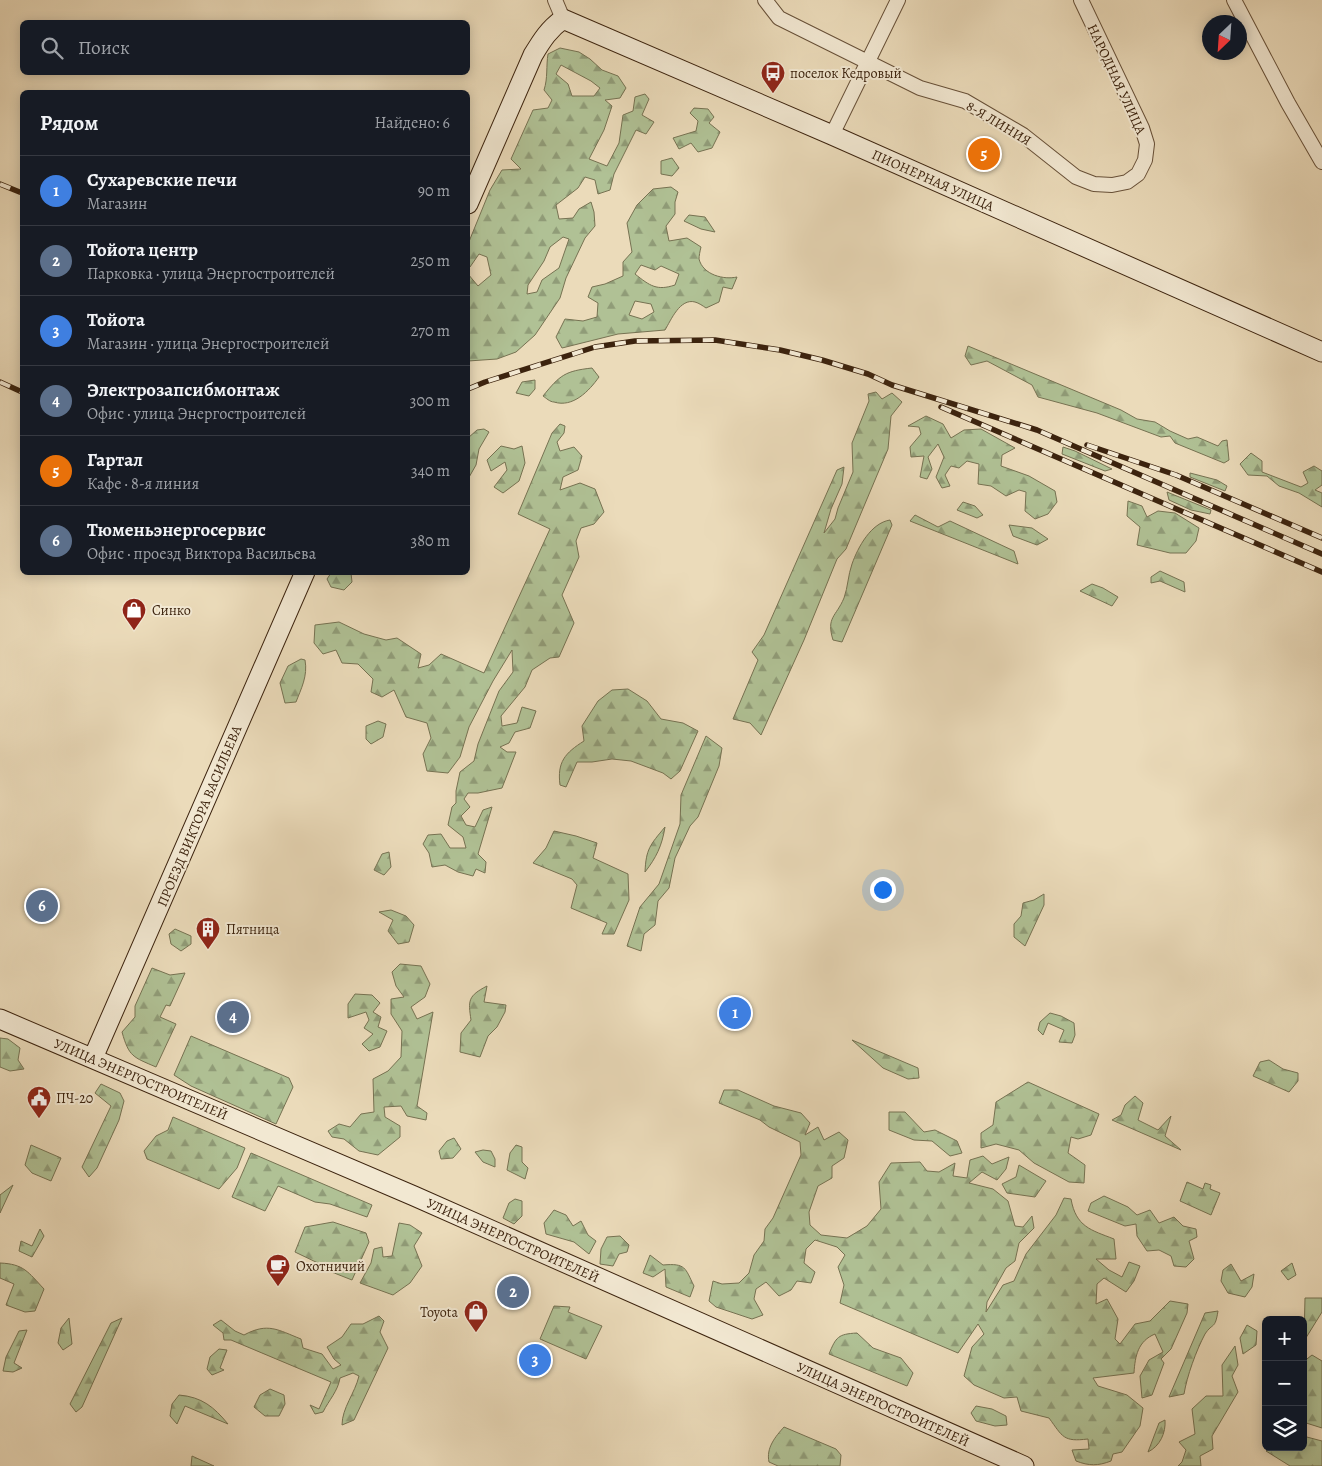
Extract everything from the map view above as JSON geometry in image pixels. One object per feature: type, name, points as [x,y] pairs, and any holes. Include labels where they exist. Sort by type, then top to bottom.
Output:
[{"type":"street","points":[[470,199],[533,55],[553,26],[563,19],[555,0]]},
{"type":"street","name":"8-Я ЛИНИЯ","points":[[765,0],[779,18],[920,88],[965,101],[1023,135],[1076,178],[1094,184],[1112,185],[1126,182]]},
{"type":"street","points":[[832,135],[898,0]]},
{"type":"street","name":"НАРОДНАЯ УЛИЦА","points":[[1081,0],[1138,119],[1147,144],[1145,160],[1138,174],[1126,182]]},
{"type":"street","points":[[1234,0],[1288,103],[1322,162]]},
{"type":"street","name":"ПИОНЕРНАЯ УЛИЦА","points":[[563,19],[832,135],[1322,352]]},
{"type":"street","name":"ПРОЕЗД ВИКТОРА ВАСИЛЬЕВА","points":[[93,1058],[304,575]]},
{"type":"street","name":"УЛИЦА ЭНЕРГОСТРОИТЕЛЕЙ","points":[[0,1019],[414,1196],[1024,1466]]},
{"type":"green space","points":[[560,48],[579,52],[602,70],[618,76],[626,88],[620,98],[605,100],[612,106],[604,130],[589,159],[607,166],[619,143],[623,115],[633,111],[635,97],[645,94],[649,99],[642,115],[654,122],[646,134],[636,130],[614,174],[610,190],[598,194],[595,180],[585,177],[578,188],[556,205],[559,219],[573,218],[579,209],[591,202],[595,226],[585,238],[566,278],[560,298],[535,335],[516,352],[497,359],[470,361],[470,276],[478,286],[491,275],[487,257],[479,254],[470,267],[470,239],[490,190],[502,170],[521,169],[511,159],[533,110],[548,108],[552,100],[544,90],[548,54]],"holes":[[[561,65],[600,88],[594,96],[572,96],[568,84],[556,74]],[[563,237],[569,239],[559,268],[542,280],[537,292],[527,294],[528,285],[544,261],[550,247]]]},
{"type":"green space","points":[[694,108],[708,109],[714,117],[709,123],[720,132],[712,148],[698,152],[691,143],[679,149],[673,138],[696,131],[698,121],[690,113]]},
{"type":"green space","points":[[672,158],[679,168],[672,176],[661,174],[661,161]]},
{"type":"green space","points":[[671,187],[678,192],[675,202],[675,214],[666,226],[669,241],[687,238],[701,247],[699,259],[709,273],[726,278],[737,277],[732,289],[723,287],[719,302],[706,308],[695,302],[685,303],[680,306],[665,330],[618,334],[562,348],[556,337],[565,319],[583,321],[597,317],[598,303],[588,297],[592,287],[605,284],[623,276],[623,262],[632,252],[627,223],[637,205],[653,189]],"holes":[[[641,265],[655,270],[661,266],[679,274],[675,285],[663,288],[645,282],[635,274]],[[635,301],[651,304],[654,312],[642,319],[629,315]]]},
{"type":"green space","points":[[689,215],[705,217],[715,232],[701,229],[684,221]]},
{"type":"green space","points":[[968,346],[1121,410],[1137,419],[1155,422],[1188,439],[1197,437],[1218,446],[1222,441],[1227,440],[1229,460],[1224,463],[1175,443],[1170,436],[1161,437],[1097,413],[1038,397],[1032,385],[987,361],[971,365],[965,356]]},
{"type":"green space","points":[[592,368],[599,377],[580,397],[568,403],[561,403],[551,401],[543,396],[564,375]]},
{"type":"green space","points":[[535,380],[535,389],[529,396],[516,393],[522,382]]},
{"type":"green space","points":[[876,392],[882,399],[892,393],[902,402],[891,416],[888,449],[846,549],[837,559],[804,640],[761,735],[750,723],[733,719],[758,660],[752,652],[764,635],[837,470],[844,467],[842,484],[831,509],[824,533],[835,519],[853,472],[852,443],[869,401],[868,394]]},
{"type":"green space","points":[[926,416],[943,424],[951,438],[964,430],[981,429],[1015,448],[1002,455],[1001,466],[1029,476],[1055,491],[1057,502],[1048,514],[1035,519],[1025,511],[1026,492],[1019,490],[1006,496],[991,486],[978,484],[979,464],[967,461],[959,468],[951,466],[945,475],[950,486],[942,488],[936,477],[944,457],[938,444],[928,457],[932,469],[927,479],[920,477],[924,456],[911,457],[910,447],[921,434],[919,427],[908,426]]},
{"type":"green space","points":[[560,424],[565,426],[564,433],[557,442],[560,451],[574,447],[582,456],[578,470],[563,477],[560,490],[580,483],[595,489],[604,512],[594,524],[581,528],[576,541],[579,557],[562,595],[574,623],[559,657],[550,658],[532,670],[525,687],[501,716],[502,726],[517,723],[522,707],[536,711],[530,728],[515,732],[509,743],[500,747],[507,752],[516,752],[502,788],[468,793],[464,799],[470,807],[461,816],[466,825],[475,827],[483,810],[492,807],[478,854],[486,862],[485,873],[476,869],[473,876],[458,872],[445,865],[432,867],[429,853],[423,844],[428,835],[441,834],[450,848],[466,848],[463,837],[448,825],[452,807],[456,803],[456,791],[460,772],[474,761],[478,744],[499,691],[513,672],[512,650],[469,727],[460,757],[448,773],[427,771],[423,754],[431,738],[427,723],[406,717],[394,690],[382,697],[371,692],[373,679],[358,664],[342,663],[336,650],[323,654],[314,643],[315,625],[339,622],[364,634],[386,640],[397,638],[421,654],[418,668],[429,665],[441,654],[484,673],[550,529],[518,514],[552,433]]},
{"type":"green space","points":[[484,429],[489,432],[479,449],[476,465],[470,476],[470,436],[477,430]]},
{"type":"green space","points":[[501,446],[514,449],[522,446],[525,463],[519,481],[503,493],[494,487],[507,470],[505,462],[491,471],[487,460]]},
{"type":"green space","points":[[1063,447],[1112,469],[1105,471],[1062,454]]},
{"type":"green space","points":[[1251,453],[1262,461],[1262,472],[1301,487],[1308,483],[1303,472],[1314,466],[1322,471],[1322,485],[1315,490],[1322,493],[1322,507],[1299,493],[1279,486],[1267,476],[1248,475],[1240,464]]},
{"type":"green space","points":[[1190,473],[1217,480],[1227,486],[1225,491],[1190,477]]},
{"type":"green space","points":[[1167,492],[1211,510],[1210,514],[1191,510],[1169,500]]},
{"type":"green space","points":[[1128,501],[1142,506],[1147,517],[1158,511],[1175,513],[1199,528],[1196,541],[1186,553],[1170,553],[1137,545],[1140,527],[1127,516]]},
{"type":"green space","points":[[963,502],[975,506],[983,515],[977,518],[957,510]]},
{"type":"green space","points":[[915,515],[938,527],[950,521],[1014,551],[1018,564],[910,521]]},
{"type":"green space","points":[[890,520],[892,525],[842,642],[833,640],[831,622],[844,598],[851,568],[858,550],[871,531],[883,522]]},
{"type":"green space","points":[[1009,525],[1032,528],[1048,539],[1037,545],[1013,536]]},
{"type":"green space","points":[[1160,571],[1184,582],[1185,592],[1160,581],[1151,583],[1151,577]]},
{"type":"green space","points":[[330,575],[351,575],[352,582],[344,590],[331,587],[327,579]]},
{"type":"green space","points":[[1092,584],[1118,597],[1112,606],[1080,591]]},
{"type":"green space","points":[[301,659],[305,660],[306,666],[302,687],[296,702],[285,703],[280,683],[288,666]]},
{"type":"green space","points":[[628,689],[647,701],[661,719],[683,723],[698,731],[680,771],[671,779],[663,773],[631,761],[612,759],[577,762],[566,787],[560,785],[561,764],[567,754],[584,741],[582,726],[598,701],[612,690]]},
{"type":"green space","points":[[378,721],[386,724],[383,737],[371,744],[366,739],[366,726]]},
{"type":"green space","points":[[706,736],[722,748],[719,766],[698,817],[690,826],[675,858],[669,888],[658,901],[655,925],[644,934],[641,951],[627,946],[640,907],[659,884],[680,824],[681,795]]},
{"type":"green space","points":[[665,827],[658,851],[645,872],[646,858],[650,848]]},
{"type":"green space","points":[[554,831],[597,843],[593,858],[628,874],[629,900],[614,934],[602,934],[607,923],[571,908],[577,885],[572,879],[533,863],[546,848]]},
{"type":"green space","points":[[389,852],[391,867],[384,875],[374,870],[382,854]]},
{"type":"green space","points":[[1044,894],[1044,905],[1025,946],[1014,937],[1014,924],[1021,916],[1023,903],[1034,900]]},
{"type":"green space","points":[[391,910],[406,916],[414,925],[409,942],[398,944],[388,931],[393,920],[379,912]]},
{"type":"green space","points":[[175,929],[191,936],[191,944],[181,951],[171,944],[169,934]]},
{"type":"green space","points":[[400,964],[421,966],[430,984],[425,997],[411,1007],[417,1019],[433,1012],[417,1106],[427,1113],[426,1120],[407,1116],[401,1106],[384,1107],[385,1117],[400,1126],[400,1137],[378,1155],[359,1151],[344,1139],[332,1137],[328,1131],[339,1124],[350,1127],[361,1114],[374,1112],[373,1079],[388,1071],[401,1057],[402,1031],[391,1014],[391,999],[404,997],[396,986],[392,972]]},
{"type":"green space","points":[[152,968],[170,975],[185,973],[170,1006],[166,1005],[160,1017],[176,1024],[156,1067],[133,1055],[127,1047],[122,1032],[135,1017],[135,1006]]},
{"type":"green space","points":[[487,986],[484,1002],[506,1005],[505,1012],[497,1027],[488,1036],[480,1057],[460,1052],[461,1033],[471,1020],[471,999],[476,993]]},
{"type":"green space","points":[[355,994],[372,995],[380,1003],[373,1012],[381,1017],[378,1027],[387,1031],[380,1047],[369,1051],[362,1044],[373,1034],[364,1028],[369,1020],[366,1012],[348,1018],[348,1004]]},
{"type":"green space","points":[[1050,1013],[1074,1023],[1075,1035],[1072,1043],[1059,1042],[1064,1030],[1048,1023],[1043,1035],[1038,1030],[1040,1022]]},
{"type":"green space","points":[[191,1036],[289,1078],[293,1087],[276,1124],[191,1086],[174,1075]]},
{"type":"green space","points":[[0,1038],[8,1039],[20,1048],[18,1060],[24,1069],[10,1071],[0,1067]]},
{"type":"green space","points":[[852,1040],[918,1068],[919,1078],[908,1079],[883,1068]]},
{"type":"green space","points":[[1269,1060],[1283,1069],[1298,1073],[1298,1081],[1289,1092],[1253,1076],[1260,1062]]},
{"type":"green space","points":[[1028,1082],[1099,1114],[1091,1135],[1078,1139],[1071,1137],[1068,1153],[1085,1165],[1084,1183],[1069,1182],[1034,1163],[1019,1150],[996,1144],[981,1148],[981,1133],[993,1125],[996,1102]]},
{"type":"green space","points":[[101,1084],[120,1093],[124,1101],[119,1120],[97,1168],[89,1177],[82,1167],[111,1106],[95,1093]]},
{"type":"green space","points":[[724,1090],[738,1090],[774,1106],[801,1113],[810,1123],[805,1135],[818,1127],[824,1140],[839,1132],[848,1140],[844,1158],[832,1166],[832,1178],[818,1186],[809,1212],[810,1225],[821,1235],[847,1238],[867,1226],[881,1209],[879,1182],[891,1163],[920,1162],[927,1171],[939,1172],[955,1163],[953,1176],[967,1178],[970,1160],[983,1156],[992,1164],[1009,1157],[1006,1169],[997,1180],[982,1172],[969,1183],[993,1189],[1008,1201],[1015,1226],[1023,1227],[1032,1216],[1034,1228],[1019,1243],[1015,1261],[1006,1268],[987,1302],[986,1312],[1003,1285],[1014,1281],[1026,1254],[1056,1215],[1064,1198],[1071,1199],[1073,1208],[1081,1222],[1092,1230],[1114,1239],[1116,1259],[1096,1259],[1109,1270],[1122,1277],[1129,1262],[1140,1266],[1134,1281],[1126,1292],[1104,1278],[1097,1284],[1096,1304],[1107,1299],[1118,1319],[1115,1339],[1120,1344],[1135,1324],[1150,1321],[1170,1301],[1188,1304],[1187,1313],[1171,1349],[1161,1359],[1164,1363],[1152,1395],[1142,1398],[1140,1376],[1149,1360],[1163,1352],[1155,1334],[1149,1337],[1138,1350],[1134,1373],[1093,1378],[1098,1386],[1127,1395],[1143,1408],[1140,1426],[1122,1452],[1113,1454],[1111,1461],[1102,1464],[1089,1465],[1076,1461],[1072,1450],[1089,1449],[1088,1439],[1068,1439],[1061,1434],[1049,1418],[1021,1411],[1017,1397],[1004,1398],[974,1385],[964,1376],[972,1347],[984,1334],[978,1324],[958,1353],[840,1303],[844,1285],[838,1267],[845,1255],[837,1247],[815,1240],[806,1249],[804,1263],[815,1272],[811,1283],[797,1281],[791,1290],[779,1296],[766,1282],[756,1289],[754,1299],[763,1315],[752,1319],[716,1307],[709,1301],[713,1281],[722,1284],[739,1283],[749,1273],[754,1255],[764,1241],[765,1229],[773,1218],[801,1155],[800,1142],[769,1127],[760,1120],[719,1103]]},
{"type":"green space","points":[[1135,1096],[1143,1103],[1138,1120],[1158,1130],[1171,1116],[1165,1136],[1181,1150],[1112,1120],[1121,1115],[1125,1105]]},
{"type":"green space","points":[[889,1112],[905,1112],[924,1132],[935,1130],[957,1141],[962,1153],[950,1156],[932,1141],[914,1140],[889,1130]]},
{"type":"green space","points":[[173,1117],[245,1148],[237,1168],[219,1189],[147,1159],[144,1151],[156,1136],[168,1130]]},
{"type":"green space","points":[[454,1138],[461,1149],[453,1158],[441,1159],[439,1151],[447,1141]]},
{"type":"green space","points":[[31,1145],[61,1158],[51,1181],[32,1173],[25,1165]]},
{"type":"green space","points":[[516,1145],[522,1147],[522,1162],[528,1168],[525,1179],[507,1170],[510,1153]]},
{"type":"green space","points":[[491,1151],[495,1159],[495,1167],[483,1162],[475,1152]]},
{"type":"green space","points":[[251,1153],[372,1205],[367,1217],[330,1204],[315,1202],[278,1186],[265,1211],[232,1197]]},
{"type":"green space","points":[[1019,1165],[1046,1181],[1035,1197],[1007,1193],[1002,1184],[1016,1177]]},
{"type":"green space","points":[[1187,1182],[1203,1189],[1205,1183],[1211,1185],[1210,1189],[1220,1193],[1211,1215],[1180,1201]]},
{"type":"green space","points":[[13,1185],[0,1213],[0,1195]]},
{"type":"green space","points":[[1104,1196],[1128,1207],[1137,1215],[1150,1210],[1159,1223],[1174,1217],[1183,1226],[1196,1229],[1197,1237],[1189,1241],[1194,1259],[1186,1267],[1174,1266],[1171,1256],[1159,1250],[1147,1251],[1137,1236],[1136,1224],[1125,1226],[1088,1211],[1091,1203]]},
{"type":"green space","points":[[515,1199],[522,1201],[522,1216],[514,1224],[503,1218],[509,1203]]},
{"type":"green space","points":[[554,1210],[566,1215],[573,1226],[581,1221],[588,1235],[596,1241],[589,1254],[574,1242],[546,1234],[544,1223]]},
{"type":"green space","points":[[333,1222],[366,1233],[369,1242],[352,1280],[319,1267],[320,1264],[295,1252],[305,1227]]},
{"type":"green space","points":[[399,1223],[410,1225],[422,1233],[414,1246],[422,1266],[410,1283],[393,1295],[360,1283],[371,1263],[374,1249],[382,1247],[383,1257],[392,1256]]},
{"type":"green space","points":[[40,1229],[44,1236],[32,1257],[19,1251],[21,1241],[32,1246]]},
{"type":"green space","points":[[620,1236],[629,1245],[627,1252],[619,1254],[613,1266],[600,1264],[601,1249],[607,1237]]},
{"type":"green space","points":[[650,1255],[663,1265],[676,1265],[684,1268],[694,1286],[690,1297],[666,1287],[665,1269],[653,1277],[643,1273]]},
{"type":"green space","points":[[0,1263],[20,1267],[44,1289],[35,1311],[25,1312],[6,1305],[14,1284],[0,1278]]},
{"type":"green space","points":[[1292,1263],[1296,1275],[1288,1280],[1281,1271]]},
{"type":"green space","points":[[1231,1264],[1241,1281],[1254,1274],[1252,1287],[1245,1297],[1228,1293],[1221,1281],[1223,1270]]},
{"type":"green space","points":[[1305,1298],[1322,1298],[1322,1312],[1307,1336],[1307,1316],[1305,1316]]},
{"type":"green space","points":[[554,1306],[570,1307],[568,1312],[602,1326],[586,1359],[540,1339]]},
{"type":"green space","points":[[1218,1311],[1215,1323],[1205,1334],[1195,1356],[1184,1394],[1169,1397],[1205,1313]]},
{"type":"green space","points":[[379,1316],[384,1321],[380,1332],[388,1348],[354,1420],[342,1425],[346,1407],[359,1376],[353,1373],[340,1378],[323,1412],[315,1414],[310,1405],[319,1409],[331,1382],[231,1340],[224,1340],[223,1333],[213,1325],[221,1320],[235,1331],[244,1335],[267,1328],[286,1333],[301,1339],[303,1348],[322,1354],[333,1369],[341,1365],[334,1359],[327,1347],[342,1337],[351,1324],[363,1324]]},
{"type":"green space","points":[[69,1318],[72,1344],[63,1350],[58,1343],[61,1328]]},
{"type":"green space","points":[[122,1318],[82,1407],[76,1412],[70,1404],[111,1323]]},
{"type":"green space","points":[[1247,1325],[1257,1331],[1256,1345],[1243,1354],[1240,1338]]},
{"type":"green space","points":[[27,1330],[14,1363],[22,1368],[13,1372],[3,1371],[6,1357],[19,1331]]},
{"type":"green space","points":[[857,1333],[873,1348],[901,1358],[913,1373],[907,1386],[829,1354],[838,1338],[846,1334]]},
{"type":"green space","points":[[1235,1346],[1238,1365],[1232,1376],[1238,1392],[1212,1436],[1213,1449],[1200,1456],[1201,1466],[1178,1466],[1182,1462],[1186,1450],[1179,1442],[1195,1434],[1192,1409],[1206,1396],[1223,1396],[1222,1365]]},
{"type":"green space","points":[[219,1349],[227,1350],[220,1368],[224,1370],[212,1375],[207,1369],[210,1357]]},
{"type":"green space","points":[[1312,1355],[1322,1361],[1322,1428],[1307,1423],[1307,1359]]},
{"type":"green space","points":[[270,1389],[284,1395],[285,1404],[279,1416],[265,1416],[254,1407],[260,1395]]},
{"type":"green space","points":[[179,1395],[194,1398],[207,1404],[228,1424],[185,1406],[177,1424],[170,1416],[172,1404]]},
{"type":"green space","points":[[976,1406],[992,1409],[1006,1416],[1007,1425],[995,1426],[976,1421],[971,1413]]},
{"type":"green space","points":[[1165,1420],[1161,1439],[1148,1452],[1159,1423]]},
{"type":"green space","points":[[784,1427],[836,1449],[841,1455],[840,1466],[778,1466],[769,1462],[770,1447]]},
{"type":"green space","points":[[1307,1437],[1322,1441],[1322,1466],[1290,1466],[1266,1451],[1307,1451]]},
{"type":"green space","points":[[192,1456],[214,1466],[191,1466]]},
{"type":"railway","points":[[0,184],[20,192]]},
{"type":"railway","points":[[470,388],[595,347],[635,341],[715,340],[780,350],[868,374],[892,385],[1037,430],[1322,554]]},
{"type":"railway","points":[[0,382],[20,391]]},
{"type":"railway","points":[[941,407],[1322,572]]},
{"type":"railway","points":[[1087,445],[1176,475],[1322,538]]},
{"type":"place","name":"поселок Кедровый","points":[[773,94]]},
{"type":"place","name":"Гартал","points":[[984,154]]},
{"type":"place","name":"Синко","points":[[134,631]]},
{"type":"place","name":"Тюменьэнергосервис","points":[[42,906]]},
{"type":"place","name":"Пятница","points":[[208,950]]},
{"type":"place","name":"Сухаревские печи","points":[[735,1013]]},
{"type":"place","name":"Электрозапсибмонтаж","points":[[233,1017]]},
{"type":"place","name":"ПЧ-20","points":[[39,1119]]},
{"type":"place","name":"Охотничий","points":[[278,1287]]},
{"type":"place","name":"Тойота центр","points":[[513,1292]]},
{"type":"place","name":"Toyota","points":[[476,1333]]},
{"type":"place","name":"Тойота","points":[[535,1360]]}]
